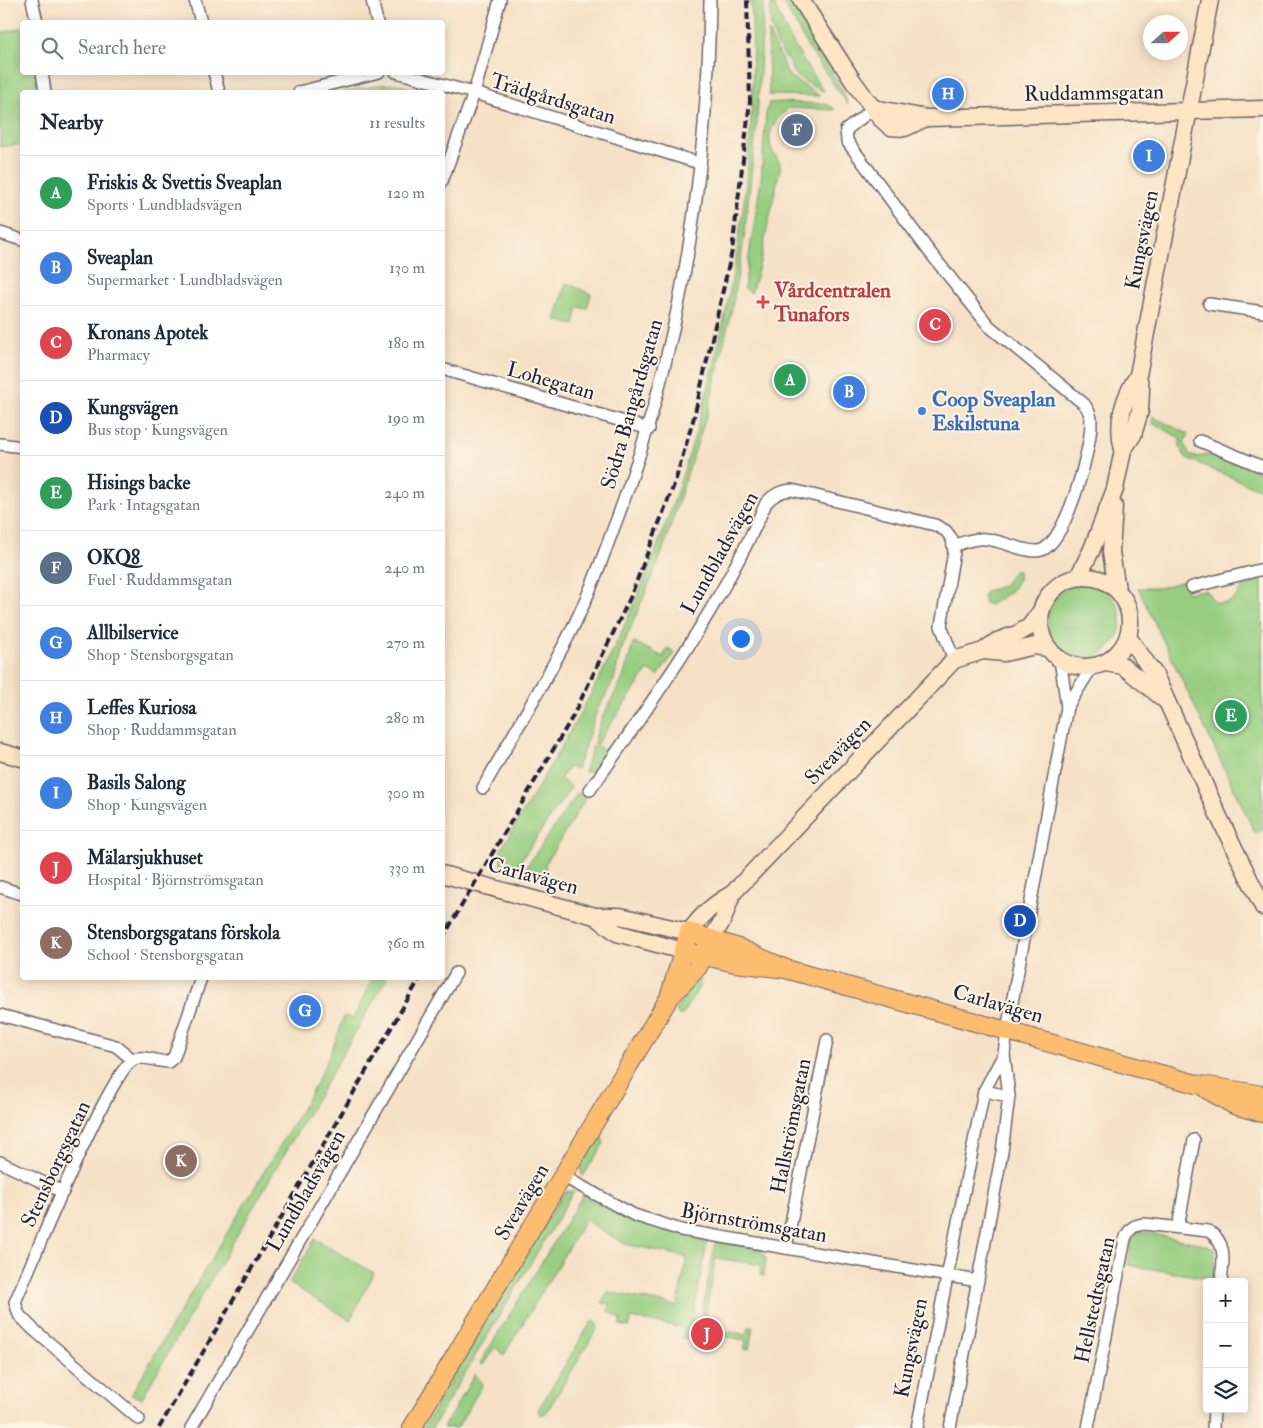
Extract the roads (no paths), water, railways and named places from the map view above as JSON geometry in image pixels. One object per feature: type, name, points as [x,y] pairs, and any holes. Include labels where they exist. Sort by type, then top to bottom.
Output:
[{"type":"main road","name":"Carlavägen","points":[[689,932],[739,948],[786,969],[1196,1084],[1263,1095]]},
{"type":"main road","name":"Sveavägen","points":[[669,998],[689,932]]},
{"type":"main road","name":"Sveavägen","points":[[412,1428],[564,1177],[669,998],[696,970],[710,939]]},
{"type":"main road","name":"Carlavägen","points":[[683,951],[735,963],[786,969]]},
{"type":"main road","name":"Carlavägen","points":[[1196,1084],[1234,1105],[1263,1113]]},
{"type":"street","points":[[32,0],[37,20]]},
{"type":"street","points":[[195,0],[200,20]]},
{"type":"street","points":[[372,0],[377,20]]},
{"type":"street","points":[[445,173],[474,94],[500,0]]},
{"type":"street","name":"Södra Bangårdsgatan","points":[[483,788],[568,638],[602,559],[633,479],[649,428],[669,348],[684,273],[699,164],[709,49],[710,0]]},
{"type":"street","points":[[801,0],[853,81],[874,108],[846,130],[847,141],[928,250],[989,326],[1084,404],[1088,409],[1091,419],[1090,436],[1069,514],[1043,550],[1032,550],[989,539],[978,539],[953,546],[954,552],[941,626],[954,660]]},
{"type":"street","name":"Kungsvägen","points":[[1117,589],[1111,552],[1115,489],[1123,450],[1133,435],[1140,410],[1141,389],[1138,375],[1210,0]]},
{"type":"street","points":[[42,75],[44,90]]},
{"type":"street","points":[[215,75],[218,90]]},
{"type":"street","points":[[307,90],[367,75]]},
{"type":"street","name":"Trädgårdsgatan","points":[[407,75],[699,164]]},
{"type":"street","name":"Ruddammsgatan","points":[[874,108],[926,118],[1263,109]]},
{"type":"street","points":[[0,233],[20,239]]},
{"type":"street","points":[[1209,304],[1263,312]]},
{"type":"street","name":"Lohegatan","points":[[445,370],[649,428]]},
{"type":"street","points":[[1200,441],[1263,467]]},
{"type":"street","points":[[0,444],[20,447]]},
{"type":"street","name":"Kungsvägen","points":[[1078,577],[1092,549],[1115,489]]},
{"type":"street","name":"Lundbladsvägen","points":[[590,790],[710,613],[739,560],[766,503],[772,496],[782,491],[792,490],[936,525],[946,531],[952,539],[953,546]]},
{"type":"street","points":[[1192,587],[1263,568]]},
{"type":"street","points":[[1099,665],[1116,656],[1128,638],[1130,612],[1117,589],[1097,578],[1078,577],[1055,588],[1045,601],[1041,611],[1041,633],[1054,654],[1074,666],[1122,666],[1168,702]]},
{"type":"street","name":"Sveavägen","points":[[689,932],[708,908],[732,894],[954,660],[983,651],[997,641],[1030,627],[1041,611]]},
{"type":"street","points":[[1128,638],[1155,675],[1219,817],[1263,907]]},
{"type":"street","name":"Sveavägen","points":[[983,651],[1004,653],[1035,646],[1054,654]]},
{"type":"street","name":"Kungsvägen","points":[[950,1428],[1002,1152],[1009,1096],[1004,1054],[1007,1030],[1067,707],[1054,654]]},
{"type":"street","name":"Kungsvägen","points":[[1067,707],[1099,665]]},
{"type":"street","points":[[0,752],[20,757]]},
{"type":"street","name":"Carlavägen","points":[[445,875],[595,916],[620,916],[689,932]]},
{"type":"street","points":[[0,887],[20,893]]},
{"type":"street","name":"Sveavägen","points":[[710,939],[723,920],[732,894]]},
{"type":"street","name":"Carlavägen","points":[[595,916],[617,933],[683,951]]},
{"type":"street","name":"Lundbladsvägen","points":[[191,1428],[456,974]]},
{"type":"street","points":[[0,1015],[116,1046],[133,1060],[140,1057],[168,1062],[174,1056],[200,980]]},
{"type":"street","name":"Hallströmsgatan","points":[[786,1248],[827,1040]]},
{"type":"street","name":"Kungsvägen","points":[[917,1428],[984,1091],[1004,1054]]},
{"type":"street","name":"Stensborgsgatan","points":[[133,1060],[114,1083],[63,1192],[14,1306],[19,1315],[34,1330],[139,1419]]},
{"type":"street","points":[[984,1091],[1009,1096]]},
{"type":"street","points":[[1178,1227],[1194,1140]]},
{"type":"street","points":[[0,1162],[63,1192]]},
{"type":"street","name":"Björnströmsgatan","points":[[564,1177],[634,1215],[658,1224],[947,1276]]},
{"type":"street","name":"Hellstedtsgatan","points":[[1088,1428],[1125,1239],[1129,1230],[1136,1225],[1208,1231],[1216,1236],[1223,1252],[1222,1278]]},
{"type":"street","name":"Kungsvägen","points":[[947,1276],[978,1281]]},
{"type":"street","points":[[1213,1428],[1214,1413]]},
{"type":"railway","points":[[445,934],[573,716],[630,598],[675,482],[694,417],[732,251],[750,101],[747,0]]},
{"type":"railway","points":[[159,1428],[419,980]]},
{"type":"place","name":"Leffes Kuriosa","points":[[948,94]]},
{"type":"place","name":"OKQ8","points":[[797,130]]},
{"type":"place","name":"Basils Salong","points":[[1149,156]]},
{"type":"place","name":"Vårdcentralen Tunafors","points":[[763,302]]},
{"type":"place","name":"Kronans Apotek","points":[[935,325]]},
{"type":"place","name":"Friskis & Svettis Sveaplan","points":[[790,380]]},
{"type":"place","name":"Sveaplan","points":[[849,392]]},
{"type":"place","name":"Coop Sveaplan Eskilstuna","points":[[922,411]]},
{"type":"place","name":"Hisings backe","points":[[1231,716]]},
{"type":"place","name":"Kungsvägen","points":[[1020,921]]},
{"type":"place","name":"Allbilservice","points":[[305,1011]]},
{"type":"place","name":"Stensborgsgatans förskola","points":[[181,1161]]},
{"type":"place","name":"Mälarsjukhuset","points":[[707,1334]]}]
